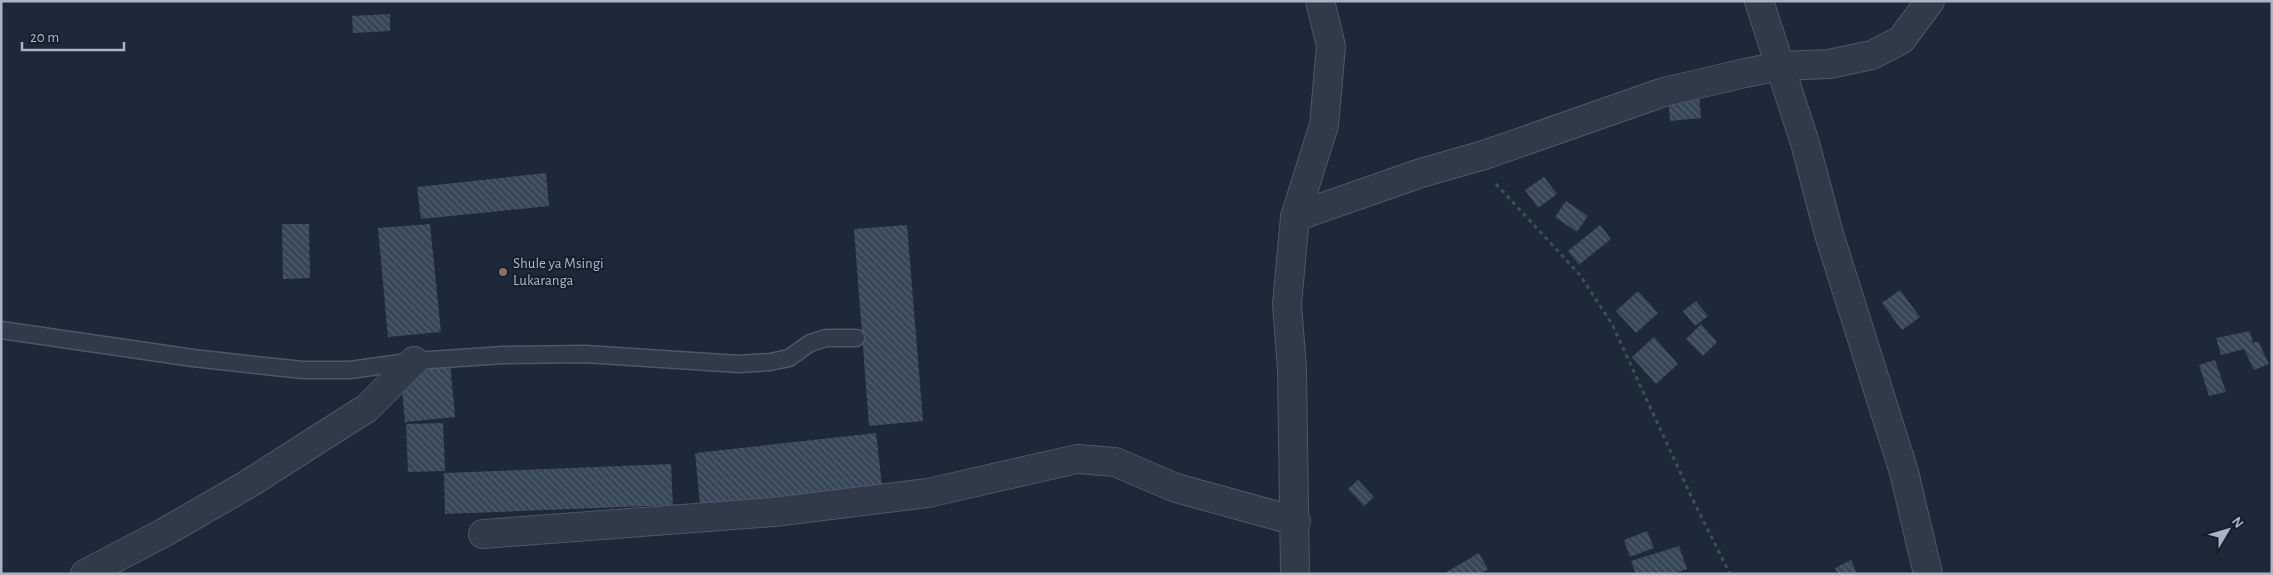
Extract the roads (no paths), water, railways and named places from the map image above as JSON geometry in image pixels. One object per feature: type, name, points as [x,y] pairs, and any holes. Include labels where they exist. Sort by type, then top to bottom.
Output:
[{"type":"street","points":[[1295,574],[1296,522],[1292,370],[1287,304],[1294,217],[1324,125],[1331,46],[1320,1]]},
{"type":"street","points":[[1759,1],[1805,143],[1828,234],[1904,472],[1928,574]]},
{"type":"street","points":[[1294,217],[1664,92],[1781,66],[1829,64],[1872,55],[1900,40],[1930,1]]},
{"type":"street","points":[[85,574],[166,532],[248,484],[367,408],[414,361]]},
{"type":"street","points":[[484,534],[774,512],[928,493],[1077,458],[1115,462],[1176,488],[1296,522]]},
{"type":"lane","points":[[1,330],[193,358],[302,370],[350,370],[414,361],[504,355],[585,354],[739,364],[770,362],[789,358],[810,343],[826,338],[856,338]]},
{"type":"place","name":"Shule ya Msingi Lukaranga","points":[[503,272]]}]
